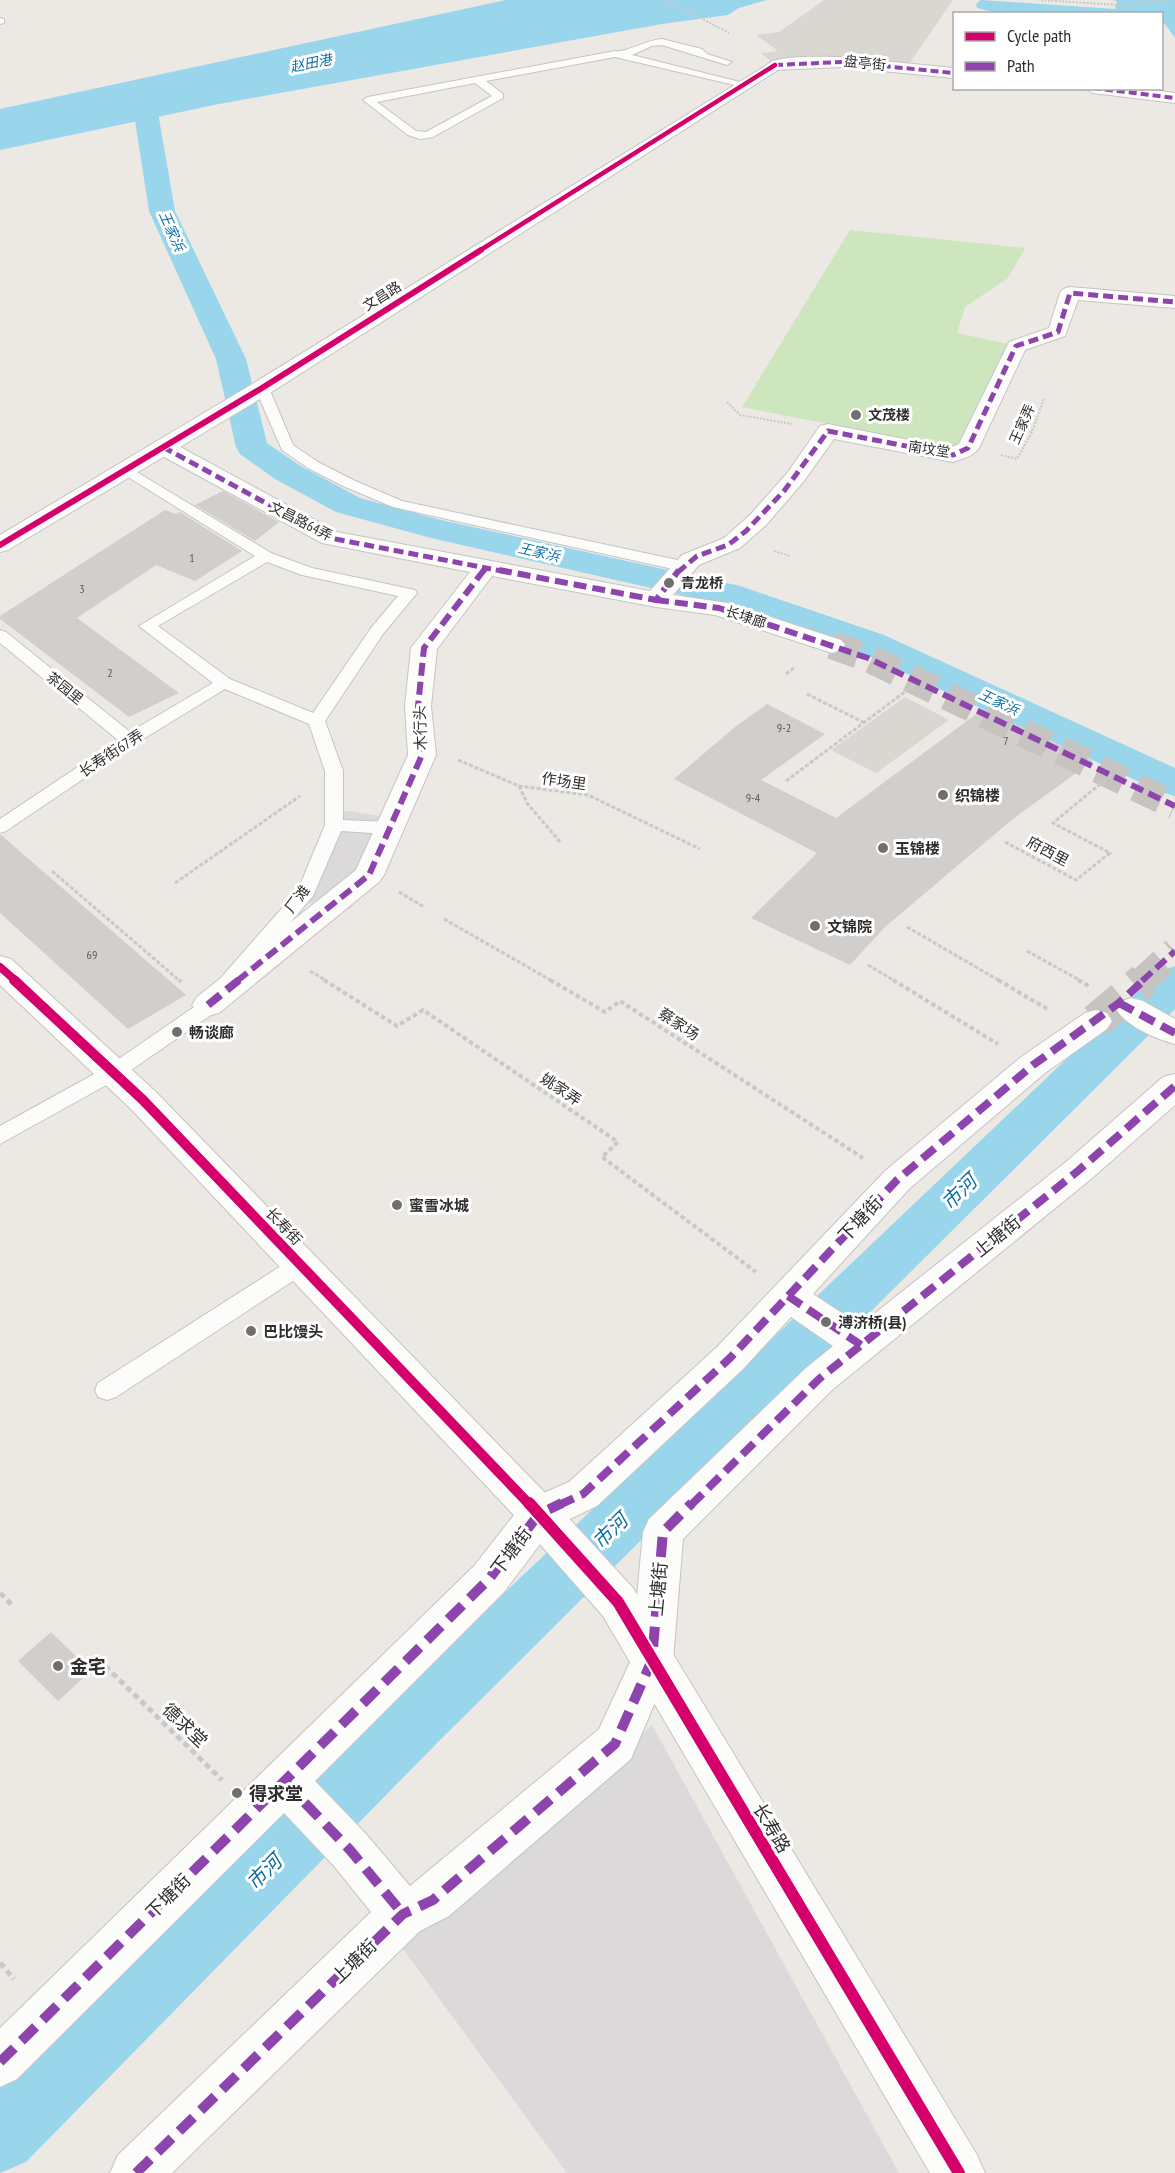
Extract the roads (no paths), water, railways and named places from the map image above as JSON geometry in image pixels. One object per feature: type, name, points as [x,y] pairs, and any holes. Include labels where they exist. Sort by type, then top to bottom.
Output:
[{"type":"street","name":"盘亭街","points":[[775,64],[806,60],[844,60],[953,73]]},
{"type":"street","name":"文昌路","points":[[0,545],[262,388],[775,64]]},
{"type":"street","points":[[1109,90],[1175,98]]},
{"type":"street","name":"南坟堂","points":[[681,569],[698,555],[733,542],[802,471],[828,431],[953,455],[968,448],[1016,346],[1058,332],[1070,293],[1175,302]]},
{"type":"street","name":"文昌路64弄","points":[[163,447],[330,538],[486,568]]},
{"type":"street","points":[[486,568],[659,596],[681,569]]},
{"type":"street","name":"木行头","points":[[208,1005],[369,875],[422,755],[418,706],[424,648],[486,568]]},
{"type":"street","name":"长埭廊","points":[[659,596],[719,608],[832,645]]},
{"type":"street","name":"长寿街","points":[[0,967],[114,1072],[539,1514]]},
{"type":"street","name":"下塘街","points":[[0,2062],[280,1798],[489,1580],[539,1514],[583,1494],[730,1358],[799,1303],[897,1180],[1033,1065],[1102,1013],[1175,1033]]},
{"type":"street","name":"上塘街","points":[[136,2173],[403,1914],[433,1900],[615,1744],[652,1659],[663,1532],[819,1379],[854,1341],[1079,1170],[1175,1086]]},
{"type":"street","points":[[799,1303],[854,1341]]},
{"type":"street","name":"长寿路","points":[[539,1514],[618,1602],[959,2173]]},
{"type":"street","points":[[280,1798],[350,1850],[403,1914]]},
{"type":"lane","points":[[622,56],[650,43],[662,42],[698,51],[703,56],[727,62]]},
{"type":"lane","points":[[478,80],[499,96],[429,135],[420,136],[412,133],[368,100],[615,54],[743,84]]},
{"type":"lane","points":[[262,388],[287,447],[313,465],[348,483],[398,504],[681,569]]},
{"type":"lane","points":[[125,469],[266,556],[308,572],[409,593],[377,631],[316,721],[224,683],[147,626],[266,556]]},
{"type":"lane","name":"茶园里","points":[[0,635],[129,740]]},
{"type":"lane","name":"长寿街67弄","points":[[0,827],[129,740],[224,683]]},
{"type":"lane","name":"厂滩","points":[[0,1136],[114,1072],[208,1005],[306,892],[334,825],[334,771],[316,721]]},
{"type":"lane","points":[[334,825],[388,828]]},
{"type":"lane","points":[[107,1390],[300,1265]]},
{"type":"water","name":"赵田港","points":[[506,0],[767,0],[739,8],[728,15],[662,24],[219,104],[0,150],[0,109]]},
{"type":"water","points":[[981,0],[1115,9],[1117,1],[1113,0],[1175,0],[1175,38],[1163,23],[1163,12],[993,12],[977,8],[976,4]]},
{"type":"waterway","name":"王家浜","points":[[143,95],[162,211],[231,359],[252,447],[287,472],[348,505],[431,528],[727,594],[871,643],[1175,783]]},
{"type":"waterway","name":"市河","points":[[0,2136],[417,1719],[1175,982]]},
{"type":"tunnel","points":[[832,645],[868,658],[1175,806]]},
{"type":"tunnel","points":[[1142,981],[1175,951]]},
{"type":"tunnel","points":[[1096,1021],[1144,980]]},
{"type":"place","name":"文茂楼","points":[[856,415]]},
{"type":"place","name":"青龙桥","points":[[669,583]]},
{"type":"place","name":"织锦楼","points":[[943,795]]},
{"type":"place","name":"玉锦楼","points":[[883,848]]},
{"type":"place","name":"文锦院","points":[[815,926]]},
{"type":"place","name":"畅谈廊","points":[[177,1032]]},
{"type":"place","name":"蜜雪冰城","points":[[397,1205]]},
{"type":"place","name":"溥济桥(县)","points":[[826,1322]]},
{"type":"place","name":"巴比馒头","points":[[251,1331]]},
{"type":"place","name":"金宅","points":[[58,1666]]},
{"type":"place","name":"得求堂","points":[[237,1793]]}]
